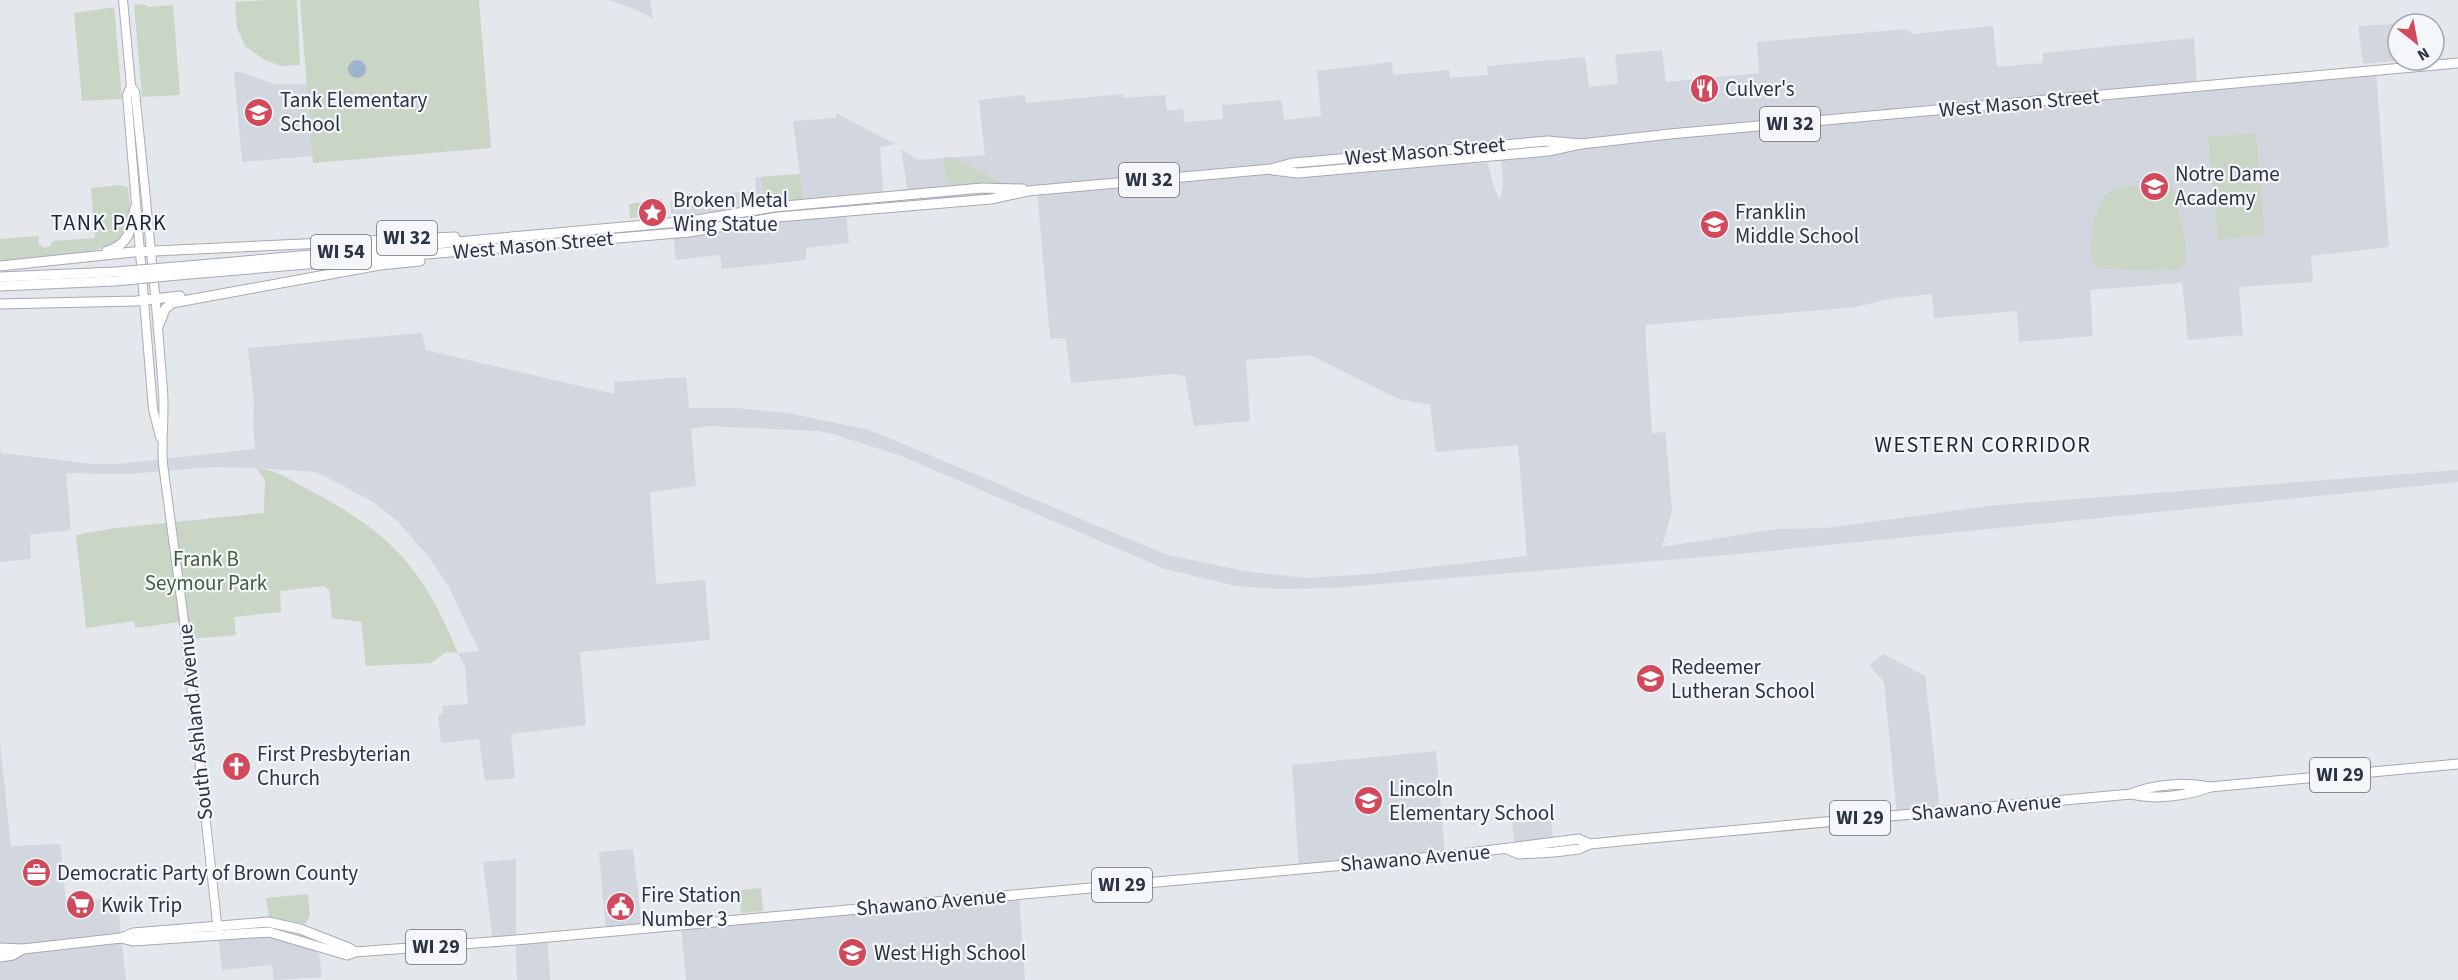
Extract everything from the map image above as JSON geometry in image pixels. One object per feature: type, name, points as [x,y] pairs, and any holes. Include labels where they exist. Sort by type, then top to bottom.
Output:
[{"type":"main road","name":"South Ashland Avenue","points":[[123,0],[131,86],[136,95],[158,327],[164,411],[161,438]]},
{"type":"main road","name":"West Mason Street","points":[[0,278],[188,270],[492,244],[689,232],[778,217],[991,199],[1028,191],[1270,169],[1293,163],[1548,141],[1581,144],[2458,63]]},
{"type":"main road","name":"South Ashland Avenue","points":[[131,86],[127,95],[153,409],[161,438],[169,524],[184,621],[218,930]]},
{"type":"main road","points":[[94,256],[124,244],[130,232],[135,208]]},
{"type":"main road","name":"WI 32","points":[[139,252],[477,236],[492,244]]},
{"type":"main road","name":"WI 32","points":[[155,299],[221,292],[380,265],[466,255],[492,244]]},
{"type":"main road","points":[[0,266],[139,252]]},
{"type":"main road","name":"West Mason Street","points":[[0,286],[116,281],[188,270]]},
{"type":"main road","points":[[158,327],[165,309],[172,303],[221,292]]},
{"type":"main road","points":[[0,304],[155,299]]},
{"type":"main road","name":"Shawano Avenue","points":[[218,930],[269,932],[347,955],[355,952],[516,940],[1507,849],[1519,854],[1579,849],[1590,844],[2131,794],[2141,789],[2176,785],[2197,784],[2210,787],[2458,764]]},
{"type":"main road","name":"Shawano Avenue","points":[[218,930],[274,922],[318,936],[355,952]]},
{"type":"main road","name":"WI 29","points":[[0,948],[23,949],[121,939],[133,941],[218,930]]},
{"type":"main road","name":"WI 29","points":[[0,957],[13,955],[23,949]]},
{"type":"shaded area","points":[[609,0],[650,0],[653,19],[637,10]]},
{"type":"shaded area","points":[[2386,24],[2386,62],[2363,64],[2358,26]]},
{"type":"shaded area","points":[[1993,26],[1997,67],[2043,63],[2043,53],[2194,38],[2197,87],[2376,71],[2389,247],[2311,256],[2313,282],[2239,287],[2243,335],[2188,340],[2182,283],[2090,290],[2093,336],[2019,342],[2017,311],[1934,318],[1932,294],[1894,298],[1856,307],[1645,325],[1652,433],[1666,432],[1672,511],[1662,547],[1776,529],[1826,528],[1997,505],[2458,470],[2458,482],[1739,554],[1332,588],[1280,589],[1236,586],[1165,569],[901,456],[833,434],[817,431],[707,426],[691,429],[696,486],[650,492],[656,584],[705,580],[710,640],[580,652],[586,725],[511,734],[515,778],[485,781],[479,739],[441,743],[438,715],[443,714],[442,706],[468,704],[465,666],[458,653],[479,651],[449,587],[428,556],[398,522],[372,501],[316,472],[211,467],[128,474],[66,473],[71,530],[30,535],[31,559],[0,562],[0,446],[1,453],[93,464],[118,464],[255,449],[254,404],[248,348],[422,333],[426,350],[614,394],[614,382],[686,377],[689,408],[736,408],[788,413],[870,430],[1168,555],[1244,571],[1306,578],[1371,574],[1527,556],[1518,445],[1436,452],[1430,405],[1399,399],[1310,355],[1246,360],[1250,421],[1194,426],[1185,376],[1174,374],[1071,383],[1066,339],[1050,338],[1037,190],[929,203],[909,200],[901,149],[918,160],[985,155],[979,100],[1025,95],[1026,103],[1123,94],[1123,98],[1165,95],[1167,111],[1183,109],[1185,122],[1223,119],[1222,105],[1281,100],[1284,120],[1321,116],[1317,71],[1392,62],[1393,75],[1449,70],[1450,78],[1488,75],[1487,66],[1585,57],[1589,87],[1618,84],[1615,55],[1662,50],[1666,82],[1759,73],[1757,42],[1906,29],[1913,34]],"holes":[[[1573,142],[1501,155],[1503,185],[1500,200],[1488,163],[1276,169]]]},
{"type":"shaded area","points":[[234,72],[241,72],[274,84],[307,84],[313,156],[242,162]]},
{"type":"shaded area","points":[[836,113],[895,144],[880,147],[884,202],[845,204],[849,243],[806,248],[806,260],[722,269],[720,255],[676,260],[670,201],[756,190],[755,177],[800,174],[793,121],[836,118]]},
{"type":"shaded area","points":[[1883,654],[1925,676],[1940,811],[1897,815],[1884,682],[1869,665]]},
{"type":"shaded area","points":[[0,743],[11,846],[60,844],[66,901],[117,899],[126,980],[0,980]]},
{"type":"shaded area","name":"Lincoln Elementary School","points":[[1436,751],[1445,856],[1299,869],[1292,765]]},
{"type":"shaded area","points":[[1551,819],[1553,841],[1515,846],[1512,823]]},
{"type":"shaded area","points":[[633,849],[642,929],[606,932],[599,852]]},
{"type":"shaded area","points":[[516,859],[516,940],[547,937],[550,980],[517,980],[516,941],[493,942],[483,862]]},
{"type":"shaded area","name":"West High School","points":[[1019,894],[1025,980],[686,980],[681,925]]},
{"type":"shaded area","points":[[269,932],[318,946],[322,977],[274,980],[272,965],[222,970],[218,935]]},
{"type":"green space","points":[[297,0],[300,65],[281,66],[263,59],[245,46],[237,28],[235,2]]},
{"type":"green space","points":[[300,0],[479,0],[491,148],[313,163]]},
{"type":"green space","points":[[143,4],[149,7],[173,5],[180,95],[142,97],[134,5]]},
{"type":"green space","points":[[114,7],[122,99],[82,101],[74,13]]},
{"type":"green space","points":[[2256,133],[2265,235],[2218,240],[2208,137]]},
{"type":"green space","points":[[952,157],[1003,184],[952,186],[947,180],[944,158]]},
{"type":"green space","points":[[800,174],[803,200],[770,204],[765,200],[761,177]]},
{"type":"green space","points":[[2168,180],[2171,182],[2185,239],[2186,261],[2179,270],[2096,268],[2090,252],[2093,222],[2104,196],[2114,189]]},
{"type":"green space","points":[[120,185],[127,187],[130,200],[124,239],[79,254],[0,262],[0,239],[39,236],[38,244],[45,248],[53,241],[95,238],[91,188]]},
{"type":"green space","points":[[662,199],[664,215],[630,218],[629,204]]},
{"type":"green space","name":"Frank B Seymour Park","points":[[256,468],[277,473],[311,491],[363,522],[384,539],[402,556],[432,598],[458,653],[446,652],[431,663],[366,666],[361,622],[332,618],[329,590],[324,586],[280,591],[281,612],[234,617],[236,635],[190,639],[187,621],[135,628],[134,621],[86,628],[76,535],[116,528],[264,513],[265,480]]},
{"type":"green space","points":[[761,888],[763,911],[741,913],[739,890]]},
{"type":"green space","points":[[308,894],[310,916],[306,923],[299,924],[269,918],[266,898]]},
{"type":"water","points":[[357,60],[363,63],[366,69],[363,75],[357,78],[351,75],[348,69],[351,63]]},
{"type":"place","name":"Culver's","points":[[1704,89]]},
{"type":"place","name":"Tank Elementary School","points":[[259,112]]},
{"type":"place","name":"Notre Dame Academy","points":[[2154,186]]},
{"type":"place","name":"Broken Metal Wing Statue","points":[[652,212]]},
{"type":"place","name":"Franklin Middle School","points":[[1714,224]]},
{"type":"place","name":"Redeemer Lutheran School","points":[[1650,679]]},
{"type":"place","name":"First Presbyterian Church","points":[[236,766]]},
{"type":"place","name":"Lincoln Elementary School","points":[[1368,801]]},
{"type":"place","name":"Democratic Party of Brown County","points":[[36,873]]},
{"type":"place","name":"Kwik Trip","points":[[80,905]]},
{"type":"place","name":"Fire Station Number 3","points":[[620,907]]},
{"type":"place","name":"West High School","points":[[853,953]]},
{"type":"district","name":"TANK PARK","points":[[109,223]]},
{"type":"district","name":"WESTERN CORRIDOR","points":[[1983,445]]}]
